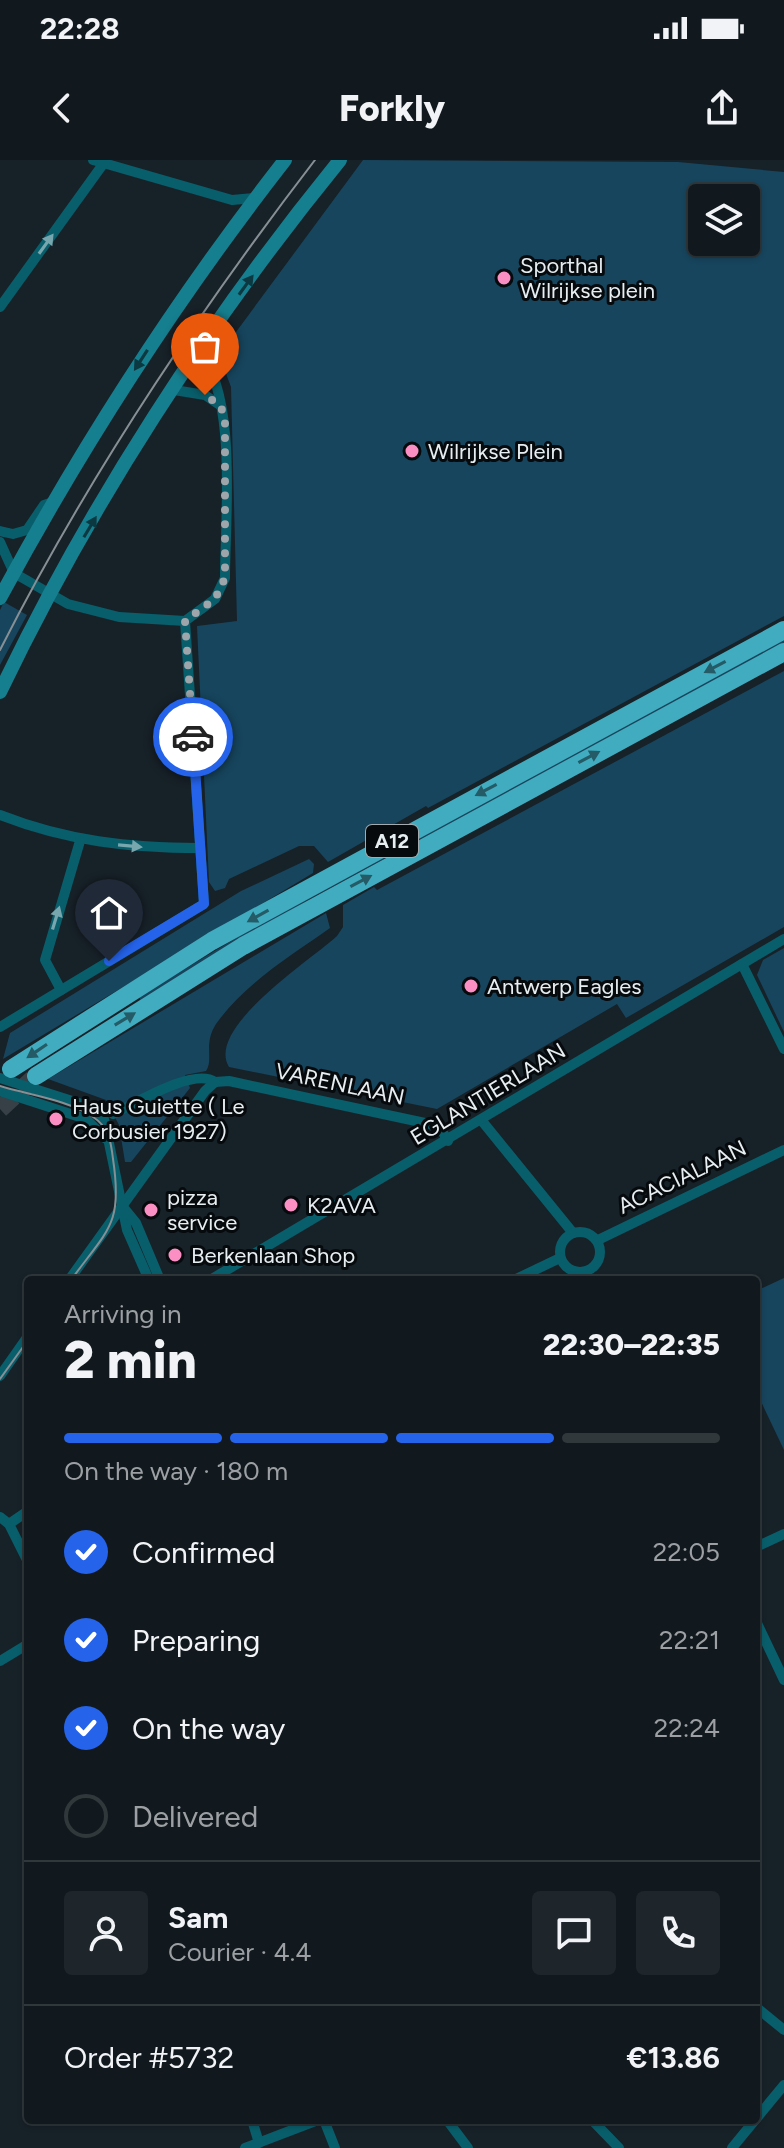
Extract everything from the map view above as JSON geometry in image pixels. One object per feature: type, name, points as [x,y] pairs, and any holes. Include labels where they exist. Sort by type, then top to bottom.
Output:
[{"type":"highway","name":"A12","points":[[5,1074],[212,941],[784,630]]},
{"type":"highway","name":"A12","points":[[36,1076],[243,946],[784,652]]},
{"type":"main road","points":[[0,598],[53,502],[154,341],[254,198],[285,160]]},
{"type":"main road","points":[[0,692],[51,594],[174,390],[199,351],[340,160]]},
{"type":"street","points":[[0,307],[101,161],[232,200],[254,198]]},
{"type":"street","points":[[0,542],[14,573],[76,607],[102,614],[185,621],[215,599],[225,578],[225,423],[213,374],[199,351]]},
{"type":"street","points":[[174,390],[205,395],[221,406]]},
{"type":"street","points":[[0,531],[21,533],[32,524],[44,505],[53,502]]},
{"type":"street","points":[[0,1027],[204,904],[185,621]]},
{"type":"street","points":[[0,815],[80,841],[134,847],[200,848]]},
{"type":"street","points":[[61,990],[45,960],[80,841]]},
{"type":"street","name":"EGLANTIERLAAN","points":[[217,1276],[784,939]]},
{"type":"street","points":[[742,964],[784,1049]]},
{"type":"street","points":[[5,1074],[88,1106],[106,1123],[127,1230],[147,1276]]},
{"type":"street","name":"VARENLAAN","points":[[113,1114],[190,1079],[204,1076],[215,1082],[229,1081],[439,1126],[448,1141]]},
{"type":"street","points":[[72,1276],[205,1091],[215,1082]]},
{"type":"street","points":[[0,1091],[86,1119],[99,1128],[109,1144]]},
{"type":"street","points":[[482,1121],[573,1233]]},
{"type":"street","name":"ACACIALAAN","points":[[598,1240],[784,1150]]},
{"type":"street","points":[[122,1205],[136,1223],[158,1276]]},
{"type":"street","points":[[573,1233],[588,1233],[598,1240],[598,1259],[590,1275],[571,1271],[560,1258],[563,1243],[573,1233]]},
{"type":"street","points":[[522,1276],[560,1258]]},
{"type":"street","points":[[0,1376],[24,1342]]},
{"type":"street","points":[[24,1512],[4,1520],[24,1555]]},
{"type":"street","points":[[760,1545],[784,1534]]},
{"type":"street","points":[[760,1629],[784,1680]]},
{"type":"street","points":[[0,1661],[24,1646]]},
{"type":"street","points":[[760,2010],[784,2030]]},
{"type":"street","points":[[760,2115],[784,2085]]},
{"type":"street","points":[[253,2124],[259,2143]]},
{"type":"street","points":[[245,2148],[310,2124]]},
{"type":"street","points":[[323,2124],[335,2148]]},
{"type":"street","points":[[450,2124],[468,2148]]},
{"type":"street","points":[[596,2124],[619,2148]]},
{"type":"street","points":[[732,2148],[753,2124]]},
{"type":"shaded area","points":[[363,160],[678,162],[784,172],[784,616],[428,808],[426,806],[328,862],[314,846],[299,846],[229,879],[225,888],[215,891],[209,882],[197,626],[237,621],[231,387],[219,355]]},
{"type":"shaded area","points":[[4,602],[27,615],[0,665],[0,610]]},
{"type":"shaded area","points":[[784,639],[784,643],[308,900],[140,1000],[140,996],[251,929]]},
{"type":"shaded area","points":[[784,671],[784,927],[626,1018],[617,1004],[437,1109],[229,1067],[226,1051],[232,1033],[264,996],[337,936],[343,927],[343,905],[374,887],[377,890]]},
{"type":"shaded area","points":[[309,859],[314,864],[313,873],[3,1059],[10,1033],[241,891]]},
{"type":"shaded area","points":[[326,913],[330,928],[255,983],[216,1024],[210,1038],[206,1071],[185,1075],[190,1088],[131,1162],[125,1162],[119,1125],[106,1100],[48,1079]]},
{"type":"shaded area","points":[[784,948],[784,1032],[757,975],[763,960]]},
{"type":"shaded area","points":[[784,1278],[784,1450],[760,1399],[760,1289]]},
{"type":"tunnel","points":[[0,1109],[36,1076]]},
{"type":"tram line","points":[[0,650],[70,522],[146,398],[228,277],[315,160]]},
{"type":"tram line","points":[[0,1086],[83,1111],[103,1125],[108,1135],[116,1181],[114,1213],[103,1237],[74,1276]]},
{"type":"tram line","points":[[0,1379],[24,1346]]},
{"type":"way so far","points":[[193,737],[185,621],[215,599],[221,592],[225,578],[225,423],[221,406],[205,395]]},
{"type":"place","name":"Sporthal Wilrijkse plein","points":[[504,278]]},
{"type":"place","name":"Wilrijkse Plein","points":[[412,451]]},
{"type":"place","name":"Antwerp Eagles","points":[[471,986]]},
{"type":"place","name":"Haus Guiette ( Le Corbusier 1927)","points":[[56,1119]]},
{"type":"place","name":"K2AVA","points":[[291,1205]]},
{"type":"place","name":"pizza service","points":[[151,1210]]},
{"type":"place","name":"Berkenlaan Shop","points":[[175,1255]]},
{"type":"route","points":[[109,961],[204,904],[193,737]]}]
